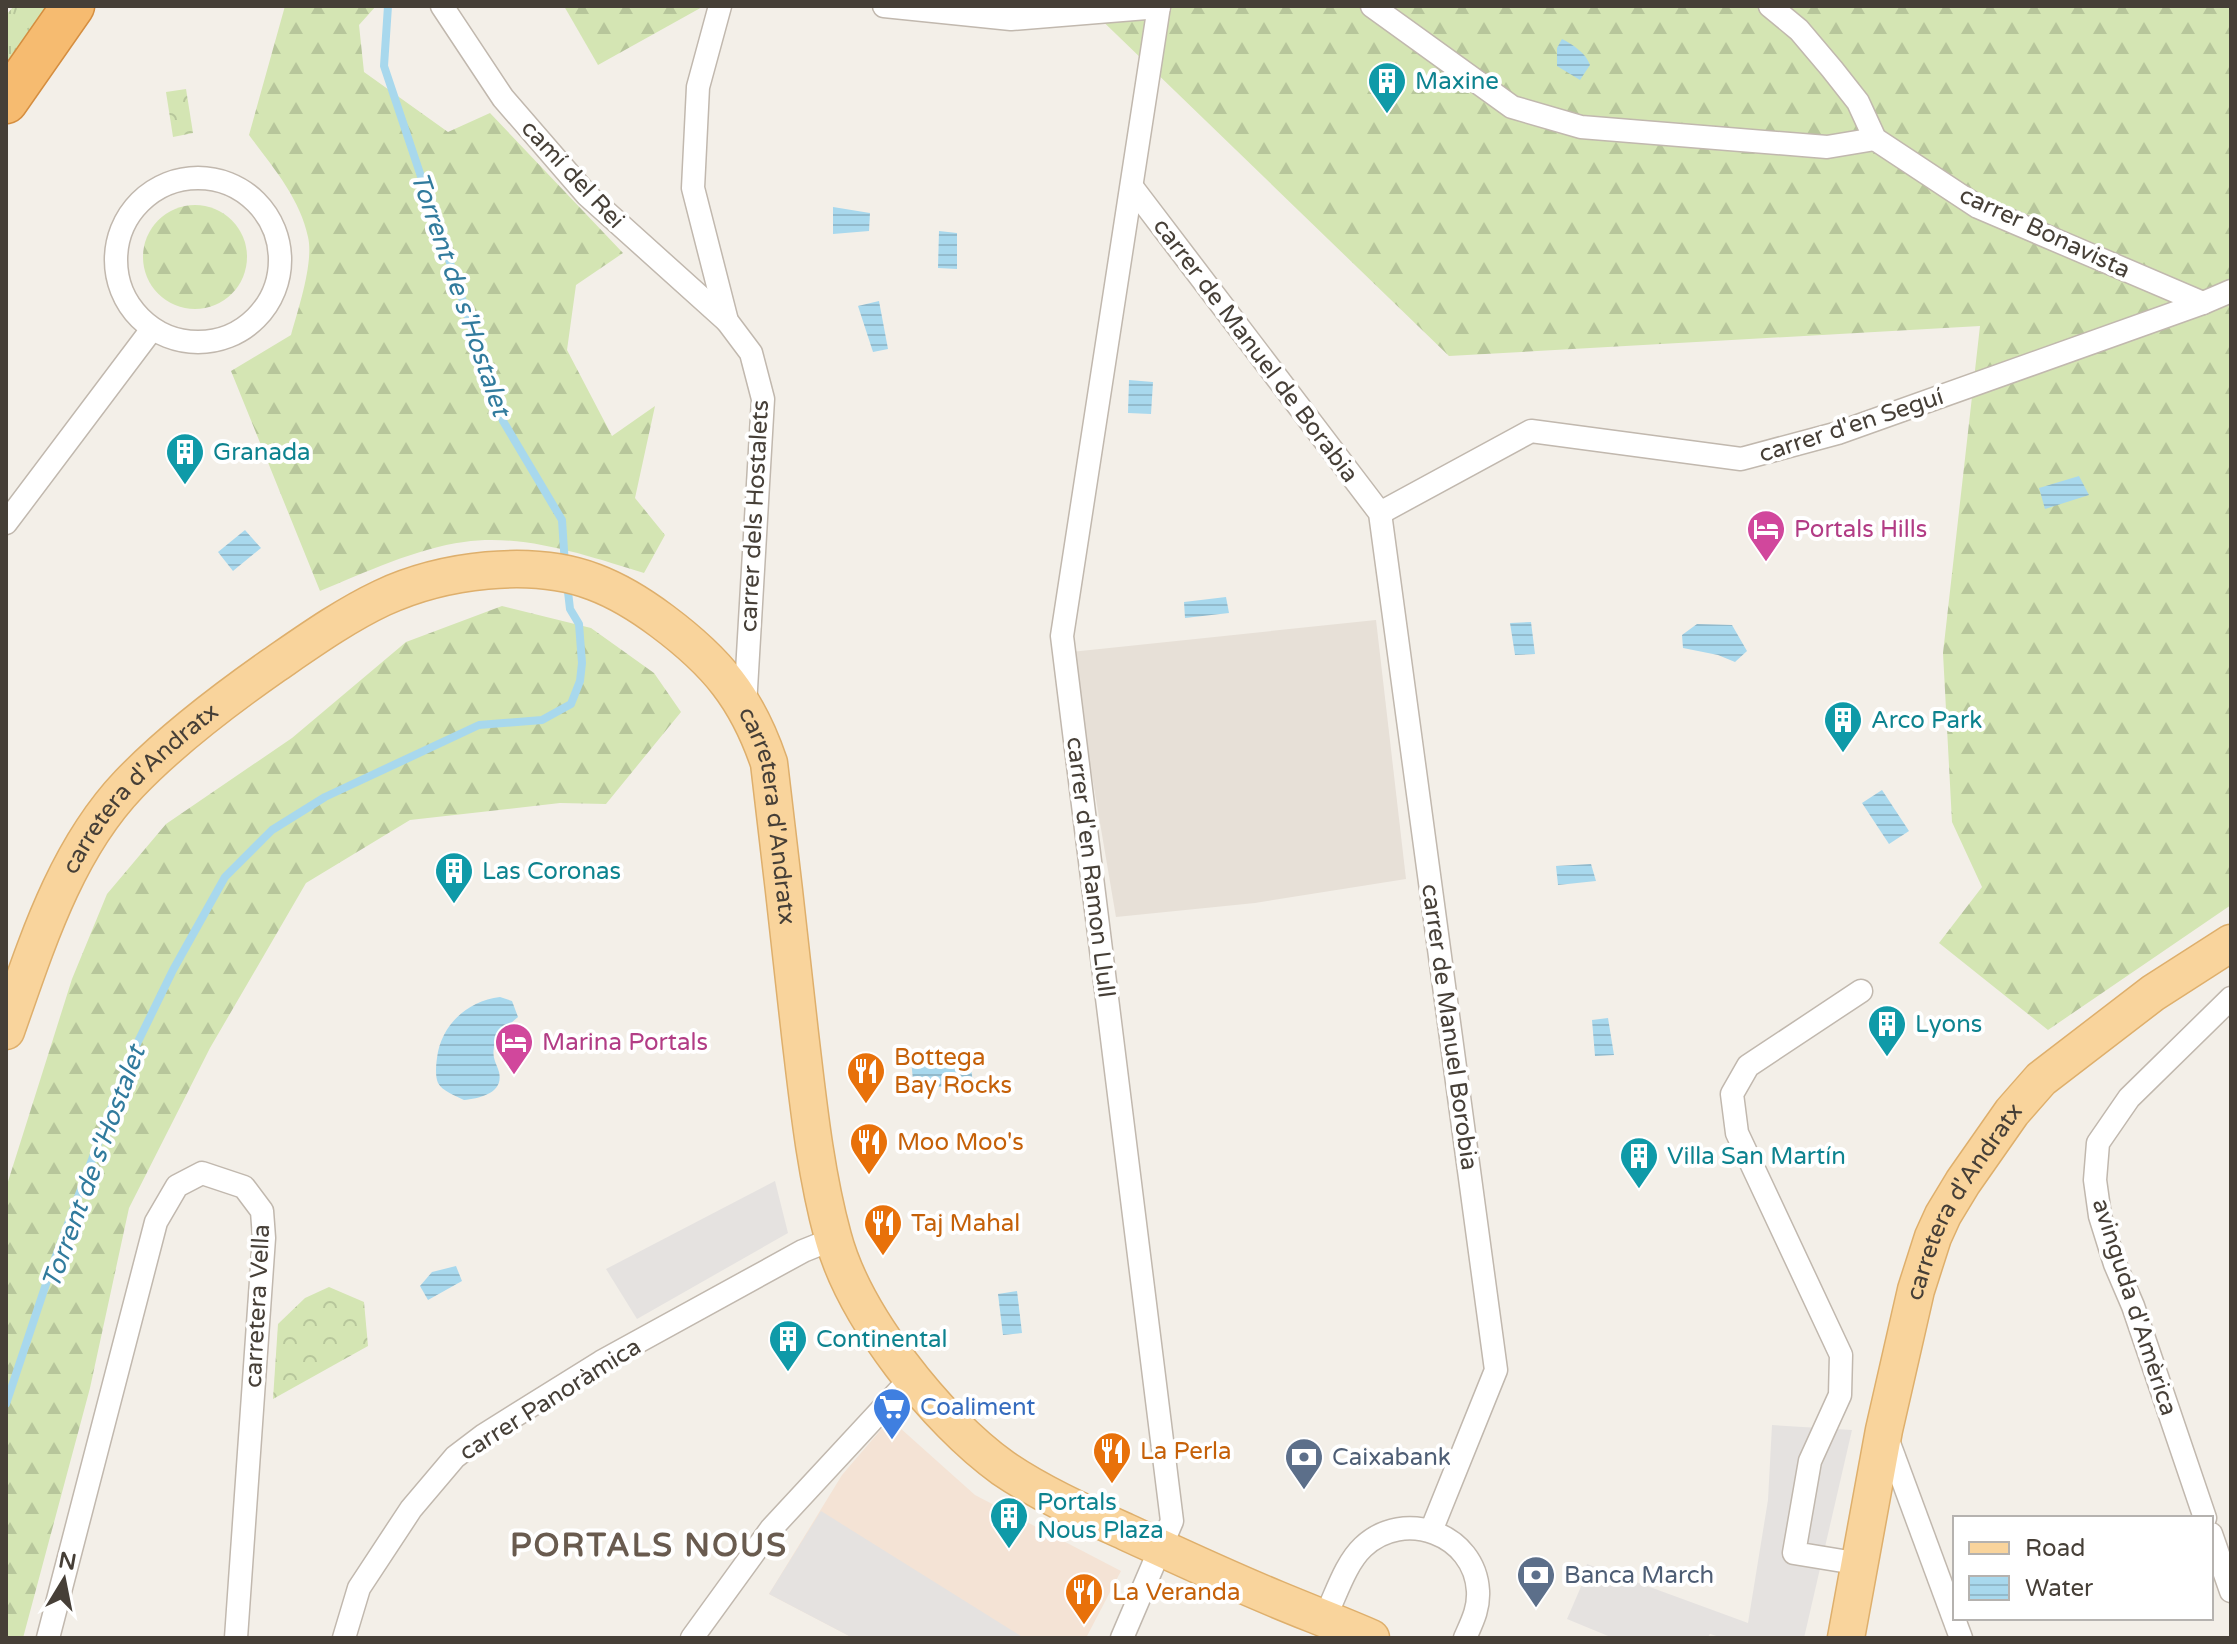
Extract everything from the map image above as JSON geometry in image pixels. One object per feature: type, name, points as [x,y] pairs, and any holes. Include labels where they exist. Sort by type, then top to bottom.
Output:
[{"type":"highway","points":[[6,102],[73,6]]},
{"type":"main road","name":"carretera d'Andratx","points":[[6,1031],[68,871],[99,822],[139,775],[190,729],[254,679],[319,634],[382,598],[443,576],[510,570],[565,574],[593,581],[616,592],[689,640],[722,673],[745,706],[769,763],[805,1077],[833,1239],[866,1310],[911,1378],[953,1424],[1003,1467],[1063,1503],[1371,1638]]},
{"type":"main road","name":"carretera d'Andratx","points":[[1846,1638],[1884,1430],[1916,1290],[1933,1237],[1954,1196],[2012,1112],[2041,1079],[2153,993],[2231,943]]},
{"type":"street","name":"camí del Rei","points":[[442,6],[503,98],[587,195],[727,321]]},
{"type":"street","name":"carrer dels Hostalets","points":[[720,6],[698,87],[693,188],[727,321],[751,353],[763,399],[745,706]]},
{"type":"street","points":[[884,6],[1011,19],[1159,7]]},
{"type":"street","points":[[1372,6],[1512,107],[1581,127],[1827,147],[1875,139],[1858,102],[1832,69],[1799,30],[1770,6]]},
{"type":"street","name":"carrer d'en Ramon Llull","points":[[1122,1638],[1172,1521],[1062,636],[1159,7]]},
{"type":"street","name":"carrer Bonavista","points":[[1875,139],[1978,207],[2203,303]]},
{"type":"street","points":[[209,178],[235,186],[257,202],[273,224],[280,249],[280,276],[270,302],[253,323],[223,339],[203,343],[177,340],[152,329],[132,310],[119,286],[115,259],[120,232],[134,208],[155,190],[181,179],[209,178]]},
{"type":"street","name":"carrer de Manuel de Borabia","points":[[1132,187],[1380,513]]},
{"type":"street","name":"carrer d'en Seguí","points":[[1380,513],[1531,431],[1741,459],[1838,433],[2231,291]]},
{"type":"street","points":[[6,523],[152,329]]},
{"type":"street","name":"carrer de Manuel Borobia","points":[[1380,513],[1496,1370],[1431,1531]]},
{"type":"street","points":[[1861,991],[1748,1066],[1732,1094],[1737,1133],[1841,1355],[1840,1395],[1810,1461],[1794,1553],[1861,1564]]},
{"type":"street","name":"avinguda d'Amèrica","points":[[2204,1516],[2133,1306],[2115,1264],[2100,1216],[2095,1180],[2098,1143],[2129,1098],[2231,998]]},
{"type":"street","name":"carretera Vella","points":[[48,1638],[156,1222],[177,1186],[202,1173],[244,1187],[262,1211],[264,1238],[236,1638]]},
{"type":"street","name":"carrer Panoràmica","points":[[344,1638],[359,1588],[411,1509],[455,1457],[484,1435],[601,1362],[803,1251],[833,1239]]},
{"type":"street","points":[[692,1638],[771,1529],[911,1378]]},
{"type":"street","points":[[1884,1430],[1953,1616]]},
{"type":"street","points":[[1325,1617],[1352,1560],[1372,1540],[1398,1529],[1431,1531],[1460,1549],[1476,1578],[1477,1608],[1465,1638]]},
{"type":"street","points":[[2213,1540],[2231,1591]]},
{"type":"shaded area","points":[[1376,620],[1406,879],[1255,903],[1116,917],[1071,652]]},
{"type":"shaded area","points":[[775,1181],[788,1233],[637,1319],[606,1269]]},
{"type":"shaded area","points":[[890,1419],[975,1495],[1121,1571],[1086,1638],[853,1638],[769,1594],[842,1475]]},
{"type":"shaded area","points":[[1772,1425],[1852,1430],[1804,1638],[1723,1638],[1710,1634],[1707,1638],[1613,1638],[1567,1619],[1587,1564],[1748,1623],[1768,1500]]},
{"type":"shaded area","points":[[821,1511],[1024,1638],[853,1638],[769,1594]]},
{"type":"green space","points":[[14,6],[50,6],[6,71],[6,15]]},
{"type":"green space","points":[[285,6],[376,6],[359,25],[364,72],[448,132],[490,113],[623,253],[576,285],[567,350],[612,436],[655,406],[635,498],[665,535],[644,573],[532,543],[486,540],[428,550],[320,591],[231,371],[291,335],[309,259],[308,237],[299,209],[249,135]]},
{"type":"green space","points":[[564,6],[704,6],[598,65]]},
{"type":"green space","points":[[1087,6],[2231,6],[2231,905],[2048,1030],[1939,943],[1982,887],[1952,822],[1943,653],[1980,326],[1449,356]]},
{"type":"green space","points":[[186,89],[193,133],[173,137],[166,92]]},
{"type":"green space","points":[[195,205],[215,209],[232,220],[243,237],[247,257],[243,277],[232,294],[215,305],[195,309],[175,305],[158,294],[147,277],[143,257],[147,237],[158,220],[175,209]]},
{"type":"green space","points":[[502,606],[591,628],[654,673],[681,712],[606,804],[560,803],[410,820],[306,883],[210,1048],[129,1208],[90,1388],[23,1638],[6,1638],[6,1188],[72,979],[107,894],[166,824],[292,738],[406,642]]},
{"type":"green space","points":[[329,1287],[364,1302],[368,1346],[273,1399],[278,1324],[305,1298]]},
{"type":"water","points":[[1562,39],[1582,53],[1590,65],[1580,80],[1557,66],[1557,48]]},
{"type":"water","points":[[833,207],[870,213],[869,231],[833,234]]},
{"type":"water","points":[[939,231],[957,233],[957,269],[938,268]]},
{"type":"water","points":[[879,301],[888,349],[873,352],[858,306]]},
{"type":"water","points":[[1129,380],[1153,382],[1151,414],[1128,413]]},
{"type":"water","points":[[2079,476],[2089,495],[2045,509],[2039,488]]},
{"type":"water","points":[[245,530],[261,548],[233,571],[218,552]]},
{"type":"water","points":[[1226,597],[1229,613],[1185,618],[1184,602]]},
{"type":"water","points":[[1531,622],[1535,654],[1515,655],[1510,623]]},
{"type":"water","points":[[1697,624],[1732,625],[1747,651],[1735,662],[1683,648],[1682,635]]},
{"type":"water","points":[[1882,790],[1909,831],[1889,844],[1862,803]]},
{"type":"water","points":[[1591,864],[1596,881],[1558,885],[1556,866]]},
{"type":"water","points":[[500,997],[512,1001],[518,1017],[501,1034],[494,1047],[500,1079],[498,1085],[483,1096],[464,1100],[438,1083],[436,1067],[440,1046],[450,1025],[467,1009]]},
{"type":"water","points":[[1608,1018],[1614,1055],[1595,1056],[1592,1020]]},
{"type":"water","points":[[969,1053],[973,1083],[914,1090],[911,1060]]},
{"type":"water","points":[[456,1266],[462,1281],[428,1300],[420,1286],[432,1272]]},
{"type":"water","points":[[1017,1291],[1022,1333],[1003,1335],[998,1294]]},
{"type":"waterway","name":"Torrent de s'Hostalet","points":[[388,6],[384,66],[503,421],[562,520],[565,565]]},
{"type":"waterway","name":"Torrent de s'Hostalet","points":[[6,1404],[50,1272],[130,1058],[173,970],[225,877],[272,830],[325,797],[479,725],[542,720],[571,704],[580,681],[582,663],[579,624],[570,609],[567,583]]},
{"type":"place","name":"Maxine","points":[[1387,115]]},
{"type":"place","name":"Granada","points":[[185,486]]},
{"type":"place","name":"Portals Hills","points":[[1766,563]]},
{"type":"place","name":"Arco Park","points":[[1843,754]]},
{"type":"place","name":"Las Coronas","points":[[454,905]]},
{"type":"place","name":"Lyons","points":[[1887,1058]]},
{"type":"place","name":"Marina Portals","points":[[514,1076]]},
{"type":"place","name":"Bottega Bay Rocks","points":[[866,1105]]},
{"type":"place","name":"Moo Moo's","points":[[869,1176]]},
{"type":"place","name":"Villa San Martín","points":[[1639,1190]]},
{"type":"place","name":"Taj Mahal","points":[[883,1257]]},
{"type":"place","name":"Continental","points":[[788,1373]]},
{"type":"place","name":"Coaliment","points":[[892,1441]]},
{"type":"place","name":"La Perla","points":[[1112,1485]]},
{"type":"place","name":"Caixabank","points":[[1304,1491]]},
{"type":"place","name":"Portals Nous Plaza","points":[[1009,1550]]},
{"type":"place","name":"Banca March","points":[[1536,1609]]},
{"type":"place","name":"La Veranda","points":[[1084,1626]]},
{"type":"district","name":"PORTALS NOUS","points":[[649,1545]]}]
